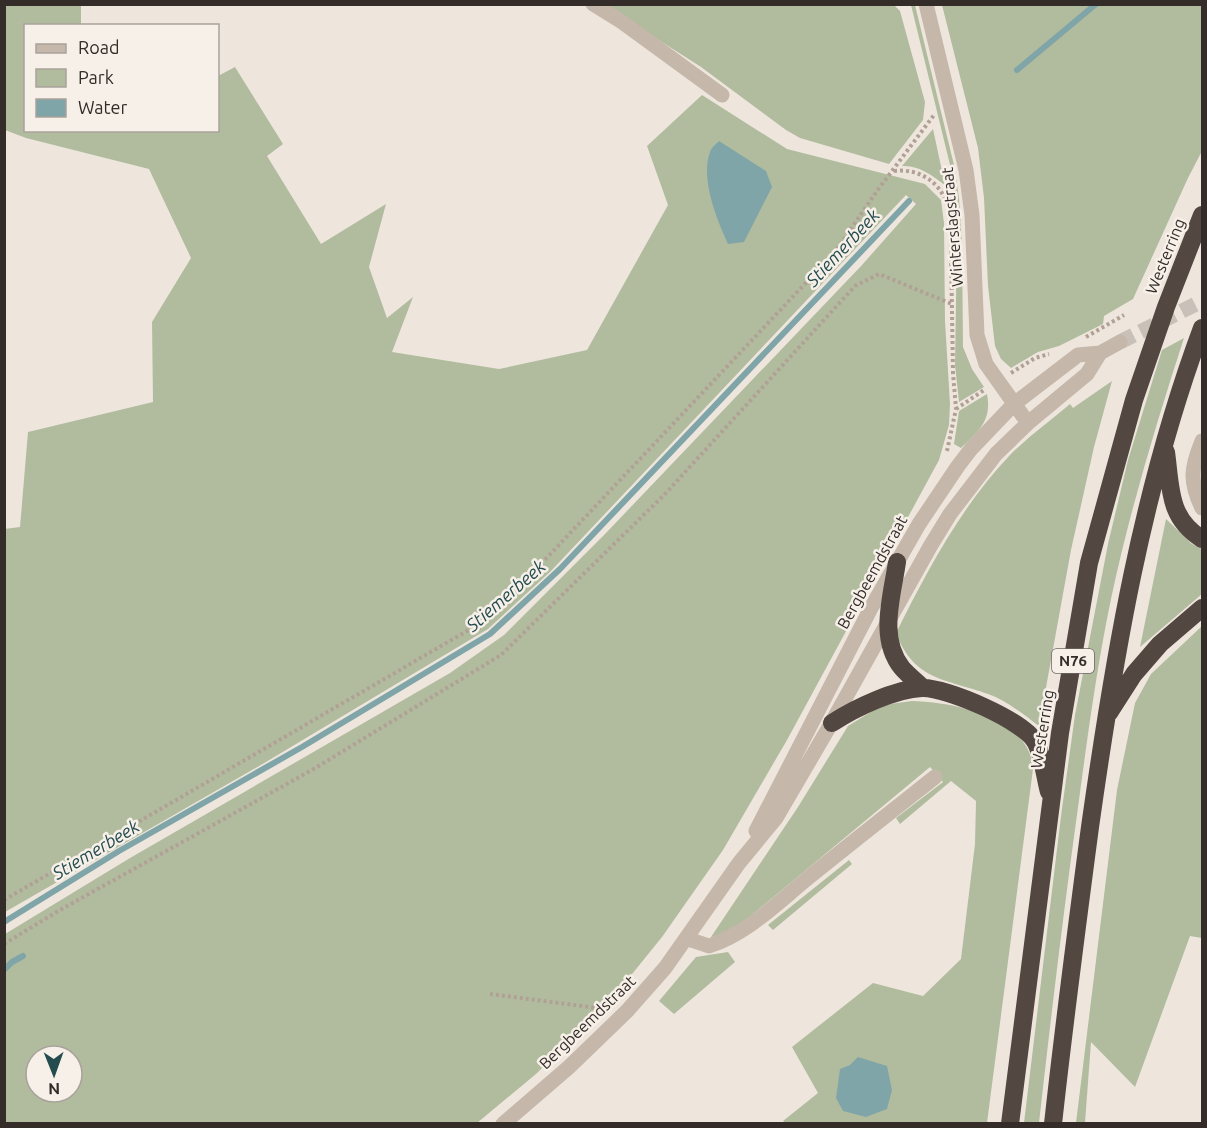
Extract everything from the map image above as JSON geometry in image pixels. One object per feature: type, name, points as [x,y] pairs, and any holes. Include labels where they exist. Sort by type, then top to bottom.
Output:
[{"type":"highway","name":"Westerring","points":[[1010,1124],[1060,733],[1089,563],[1134,400],[1166,307],[1203,214]]},
{"type":"highway","name":"N76","points":[[1053,1124],[1069,980],[1116,655],[1137,549],[1183,379],[1203,328]]},
{"type":"highway","points":[[1165,446],[1174,509],[1187,529],[1203,539]]},
{"type":"highway","points":[[897,562],[888,620],[889,642],[901,667],[923,688]]},
{"type":"highway","points":[[1105,719],[1134,674],[1160,644],[1203,608]]},
{"type":"highway","points":[[832,723],[849,712],[889,695],[923,688],[972,702],[1020,727],[1035,742],[1051,800]]},
{"type":"street","points":[[593,4],[622,22],[722,94]]},
{"type":"street","name":"Winterslagstraat","points":[[926,4],[966,170],[972,215],[977,335],[986,364],[1028,423]]},
{"type":"street","name":"Bergbeemdstraat","points":[[739,863],[871,608],[919,524],[958,466],[1014,404],[1078,355],[1100,353],[1120,342]]},
{"type":"street","name":"Bergbeemdstraat","points":[[503,1124],[569,1067],[627,1011],[688,939],[739,863],[776,818],[950,514],[996,454],[1028,423],[1087,374],[1100,353]]},
{"type":"street","points":[[1203,441],[1195,459],[1192,477],[1196,494],[1203,508]]},
{"type":"street","points":[[688,939],[709,946],[759,920],[935,777]]},
{"type":"path","points":[[4,900],[490,617],[835,252],[934,115]]},
{"type":"path","points":[[894,171],[907,170],[925,175],[946,198],[949,210],[956,409],[945,457]]},
{"type":"path","points":[[4,944],[60,910],[312,770],[501,655],[665,494],[855,286],[879,274],[952,304]]},
{"type":"path","points":[[956,409],[985,390]]},
{"type":"path","points":[[490,994],[607,1009]]},
{"type":"path","points":[[600,1016],[611,1005]]},
{"type":"green space","points":[[5,5],[81,5],[81,24],[24,24],[24,132],[219,132],[219,75],[235,67],[283,144],[267,156],[321,244],[386,204],[369,267],[387,318],[413,297],[392,352],[499,369],[587,350],[668,205],[647,146],[702,95],[787,149],[925,184],[941,200],[944,223],[945,321],[950,404],[949,425],[939,460],[787,740],[723,850],[662,937],[607,1005],[536,1074],[477,1123],[5,1123],[5,934],[130,858],[450,673],[504,635],[605,534],[862,265],[916,204],[906,195],[551,571],[488,629],[266,762],[5,912],[4,529],[20,527],[28,432],[153,402],[152,322],[191,258],[149,169],[26,138],[5,130]]},
{"type":"green space","points":[[604,5],[894,5],[900,11],[925,102],[923,120],[889,164],[800,138],[701,67]]},
{"type":"green space","points":[[911,5],[915,5],[954,165],[962,244],[963,347],[972,369],[984,387],[959,402],[955,365],[957,236],[952,173]]},
{"type":"green space","points":[[942,5],[1202,5],[1202,151],[1133,299],[1104,316],[1103,324],[1059,346],[1038,352],[1011,368],[1001,359],[995,346],[988,286],[984,198],[978,148]]},
{"type":"green space","points":[[933,129],[945,185],[919,169],[902,166]]},
{"type":"green space","points":[[1184,338],[1144,467],[1111,599],[1086,750],[1039,1123],[1024,1123],[1075,715],[1108,544],[1128,460],[1162,350]]},
{"type":"green space","points":[[1112,381],[1094,447],[1071,550],[1039,726],[1015,708],[995,697],[946,681],[922,669],[903,649],[896,633],[920,586],[961,517],[993,474],[1017,448],[1070,404],[1073,408]]},
{"type":"green space","points":[[987,394],[988,411],[983,425],[961,448],[954,444],[959,411]]},
{"type":"green space","points":[[1166,519],[1192,544],[1202,549],[1202,594],[1140,647]]},
{"type":"green space","points":[[1202,626],[1202,938],[1190,936],[1135,1087],[1091,1042],[1085,1123],[1076,1123],[1117,790],[1135,703],[1151,674]]},
{"type":"green space","points":[[912,701],[968,709],[1004,725],[1019,737],[1029,751],[1033,769],[987,1123],[786,1124],[783,1121],[818,1093],[792,1047],[873,983],[923,996],[961,959],[975,844],[976,801],[951,781],[900,824],[896,818],[943,782],[930,767],[742,923],[721,935],[711,937],[798,807],[848,726],[874,710],[890,704]]},
{"type":"green space","points":[[849,860],[852,864],[773,930],[768,925]]},
{"type":"green space","points":[[728,952],[735,962],[674,1014],[659,1001],[696,957]]},
{"type":"water","points":[[719,141],[766,171],[772,187],[744,242],[728,244],[708,187],[707,163],[711,151]]},
{"type":"water","points":[[858,1057],[887,1066],[892,1090],[887,1109],[866,1117],[843,1111],[836,1098],[840,1069],[850,1065]]},
{"type":"waterway","name":"Stiemerbeek","points":[[1017,70],[1096,4]]},
{"type":"waterway","name":"Stiemerbeek","points":[[4,922],[119,851],[302,747],[490,634],[560,569],[909,201]]},
{"type":"waterway","points":[[4,970],[23,956]]},
{"type":"tunnel","points":[[1120,342],[1202,301]]}]
